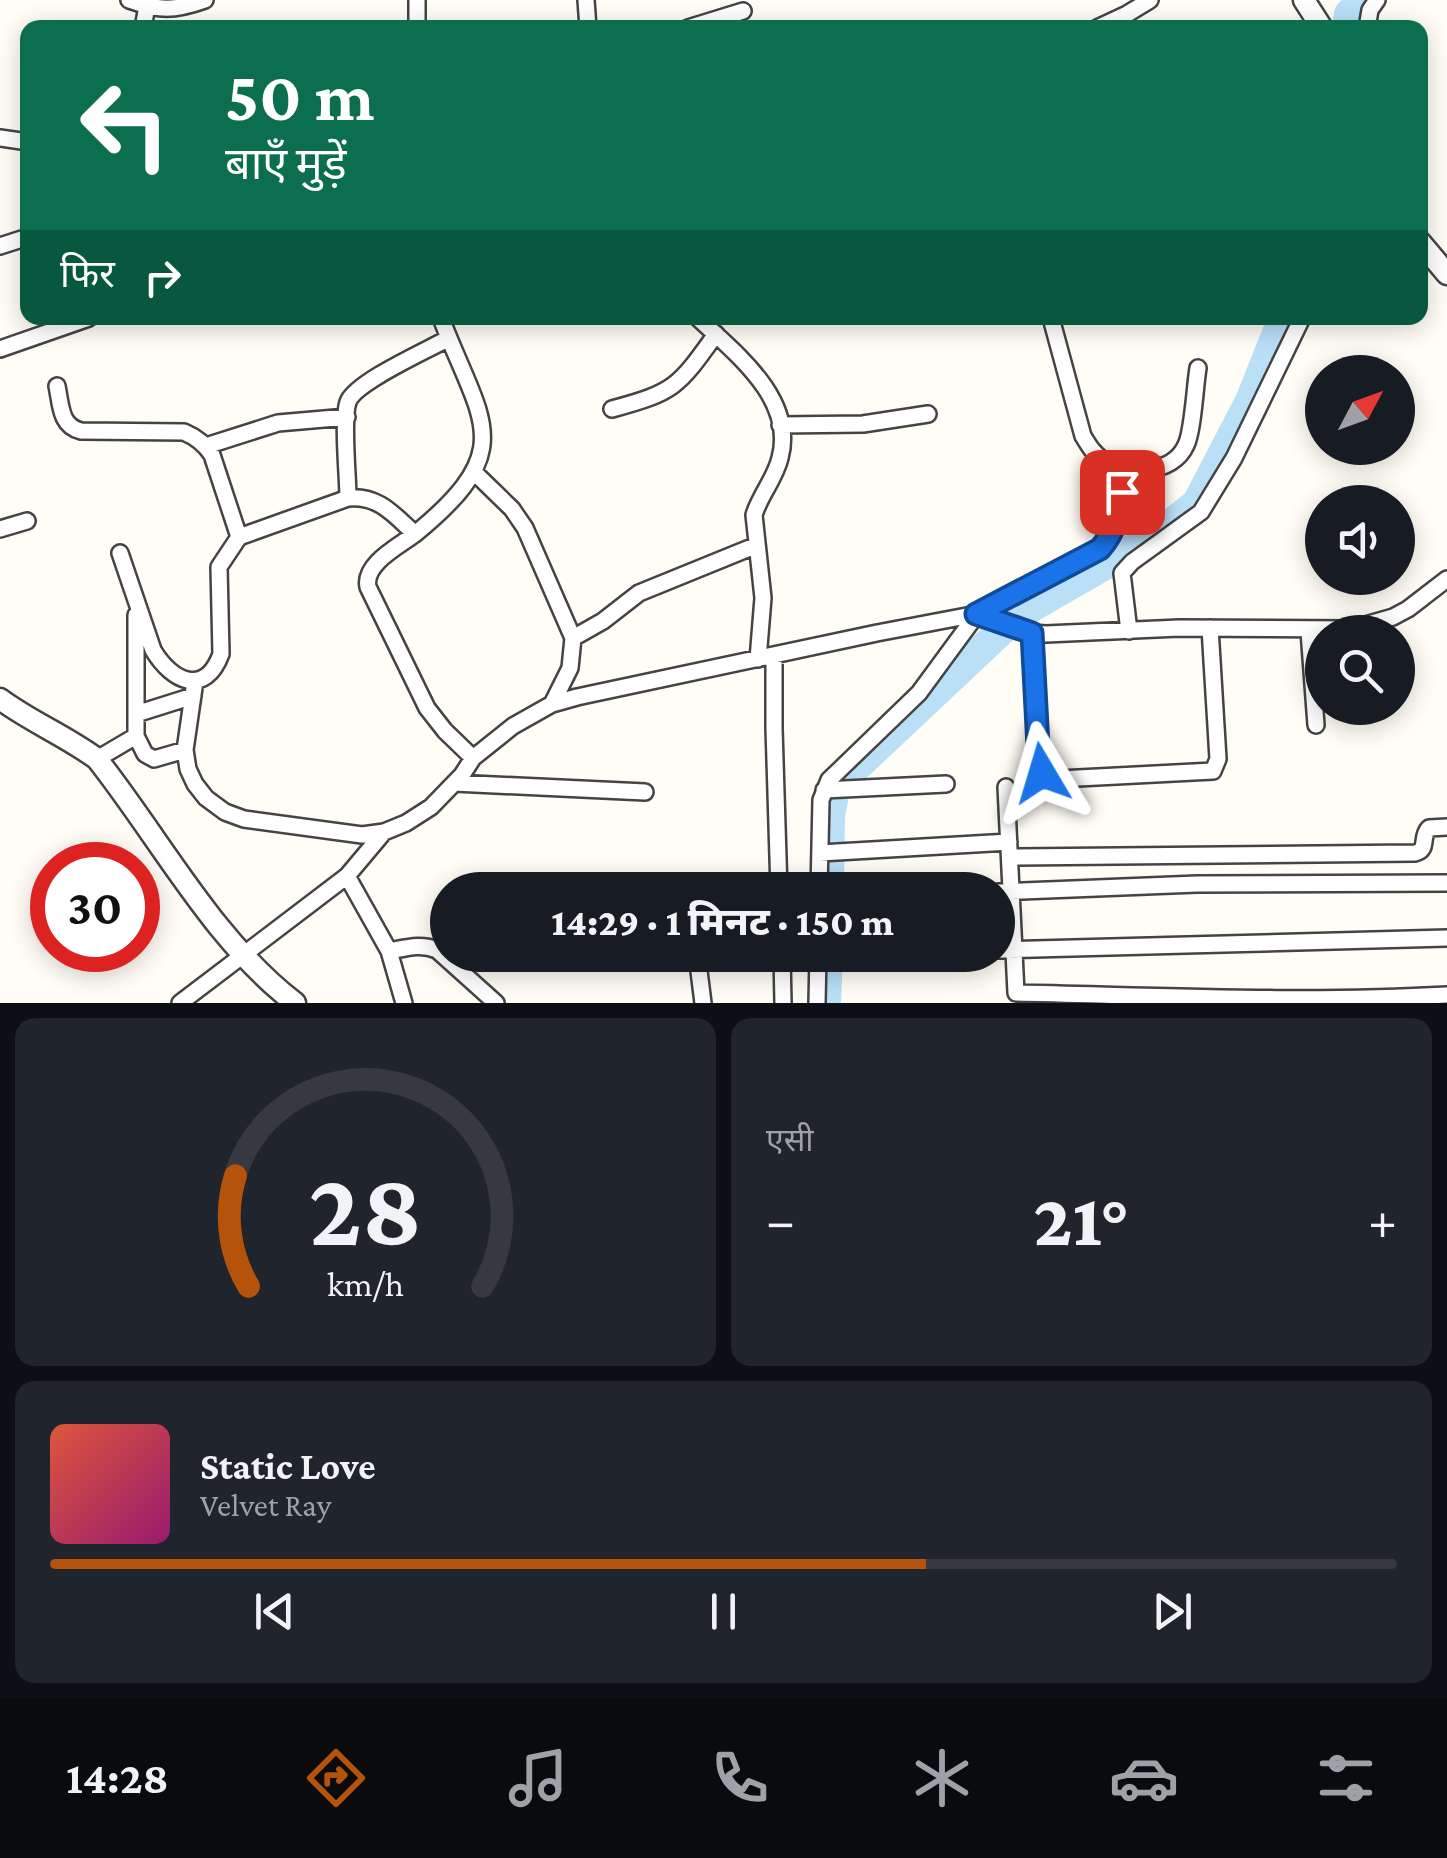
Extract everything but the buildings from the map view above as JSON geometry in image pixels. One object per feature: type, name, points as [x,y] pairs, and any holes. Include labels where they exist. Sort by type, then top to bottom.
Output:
[{"type":"street","points":[[128,0],[147,6],[180,8],[205,0]]},
{"type":"street","points":[[1114,20],[1150,0]]},
{"type":"street","points":[[144,20],[147,6]]},
{"type":"street","points":[[714,20],[743,11]]},
{"type":"street","points":[[1428,251],[1447,274]]},
{"type":"street","points":[[0,349],[69,325]]},
{"type":"street","points":[[444,325],[480,410],[484,429],[480,456],[474,472],[442,512],[371,568],[366,578],[427,708],[472,758]]},
{"type":"street","points":[[706,325],[769,393],[782,435],[782,454],[775,474],[754,514],[774,728],[778,872]]},
{"type":"street","points":[[1053,325],[1084,436],[1092,451],[1106,462],[1126,468],[1157,468],[1176,459],[1187,444],[1198,368]]},
{"type":"street","points":[[1129,630],[1122,573],[1201,512],[1234,458],[1299,325]]},
{"type":"street","points":[[612,409],[650,399],[680,382],[716,334]]},
{"type":"street","points":[[348,498],[349,399],[362,385],[449,338]]},
{"type":"street","points":[[58,386],[65,423],[71,428],[184,432],[206,446],[239,537]]},
{"type":"street","points":[[780,426],[863,424],[928,414]]},
{"type":"street","points":[[206,446],[278,423],[346,417]]},
{"type":"street","points":[[194,689],[185,750],[195,784],[206,798],[225,812],[244,818],[362,835],[384,832],[431,807],[472,758],[514,726],[552,704],[976,614],[1100,549],[1112,535],[1126,468]]},
{"type":"street","points":[[474,472],[512,509],[525,528],[573,638],[570,668],[552,704]]},
{"type":"street","points":[[136,714],[194,689],[216,667],[221,654],[219,567],[239,537],[348,498],[361,497],[374,500],[415,534]]},
{"type":"street","points":[[0,530],[26,521]]},
{"type":"street","points":[[573,638],[604,621],[639,593],[757,545]]},
{"type":"street","points":[[120,552],[136,600],[142,642],[136,736],[148,758],[185,750]]},
{"type":"street","points":[[1397,615],[1447,579]]},
{"type":"street","points":[[976,614],[1025,631],[1305,630]]},
{"type":"street","points":[[820,872],[824,790],[836,771],[919,693],[976,614]]},
{"type":"street","points":[[1025,631],[1039,765],[1042,773],[1058,779],[1213,771],[1218,760],[1210,628]]},
{"type":"street","points":[[142,642],[172,674],[194,689]]},
{"type":"street","points":[[0,699],[96,759],[242,954],[296,1003]]},
{"type":"street","points":[[96,759],[136,736]]},
{"type":"street","points":[[454,784],[645,792]]},
{"type":"street","points":[[824,790],[946,784]]},
{"type":"street","points":[[1006,787],[1006,872]]},
{"type":"street","points":[[820,854],[1009,849],[1416,853],[1422,852],[1429,828],[1447,827]]},
{"type":"street","points":[[180,1003],[347,876],[384,832]]},
{"type":"street","points":[[347,876],[389,951],[404,1003]]},
{"type":"street","points":[[1015,892],[1197,884],[1447,883]]},
{"type":"street","points":[[1015,949],[1447,938]]},
{"type":"street","points":[[389,951],[417,946],[437,950],[496,1003]]},
{"type":"street","points":[[699,972],[702,1003]]},
{"type":"street","points":[[782,972],[783,1003]]},
{"type":"street","points":[[817,1003],[818,972]]},
{"type":"street","points":[[1011,972],[1017,998],[1447,995]]},
{"type":"waterway","points":[[1348,20],[1349,14],[1364,0]]},
{"type":"waterway","points":[[829,872],[830,815],[836,786],[1018,615],[1157,535],[1197,503],[1250,401],[1280,325]]},
{"type":"waterway","points":[[826,1003],[827,972]]},
{"type":"route","points":[[1042,773],[1032,633],[976,614],[1100,549],[1112,535],[1122,492]]}]
